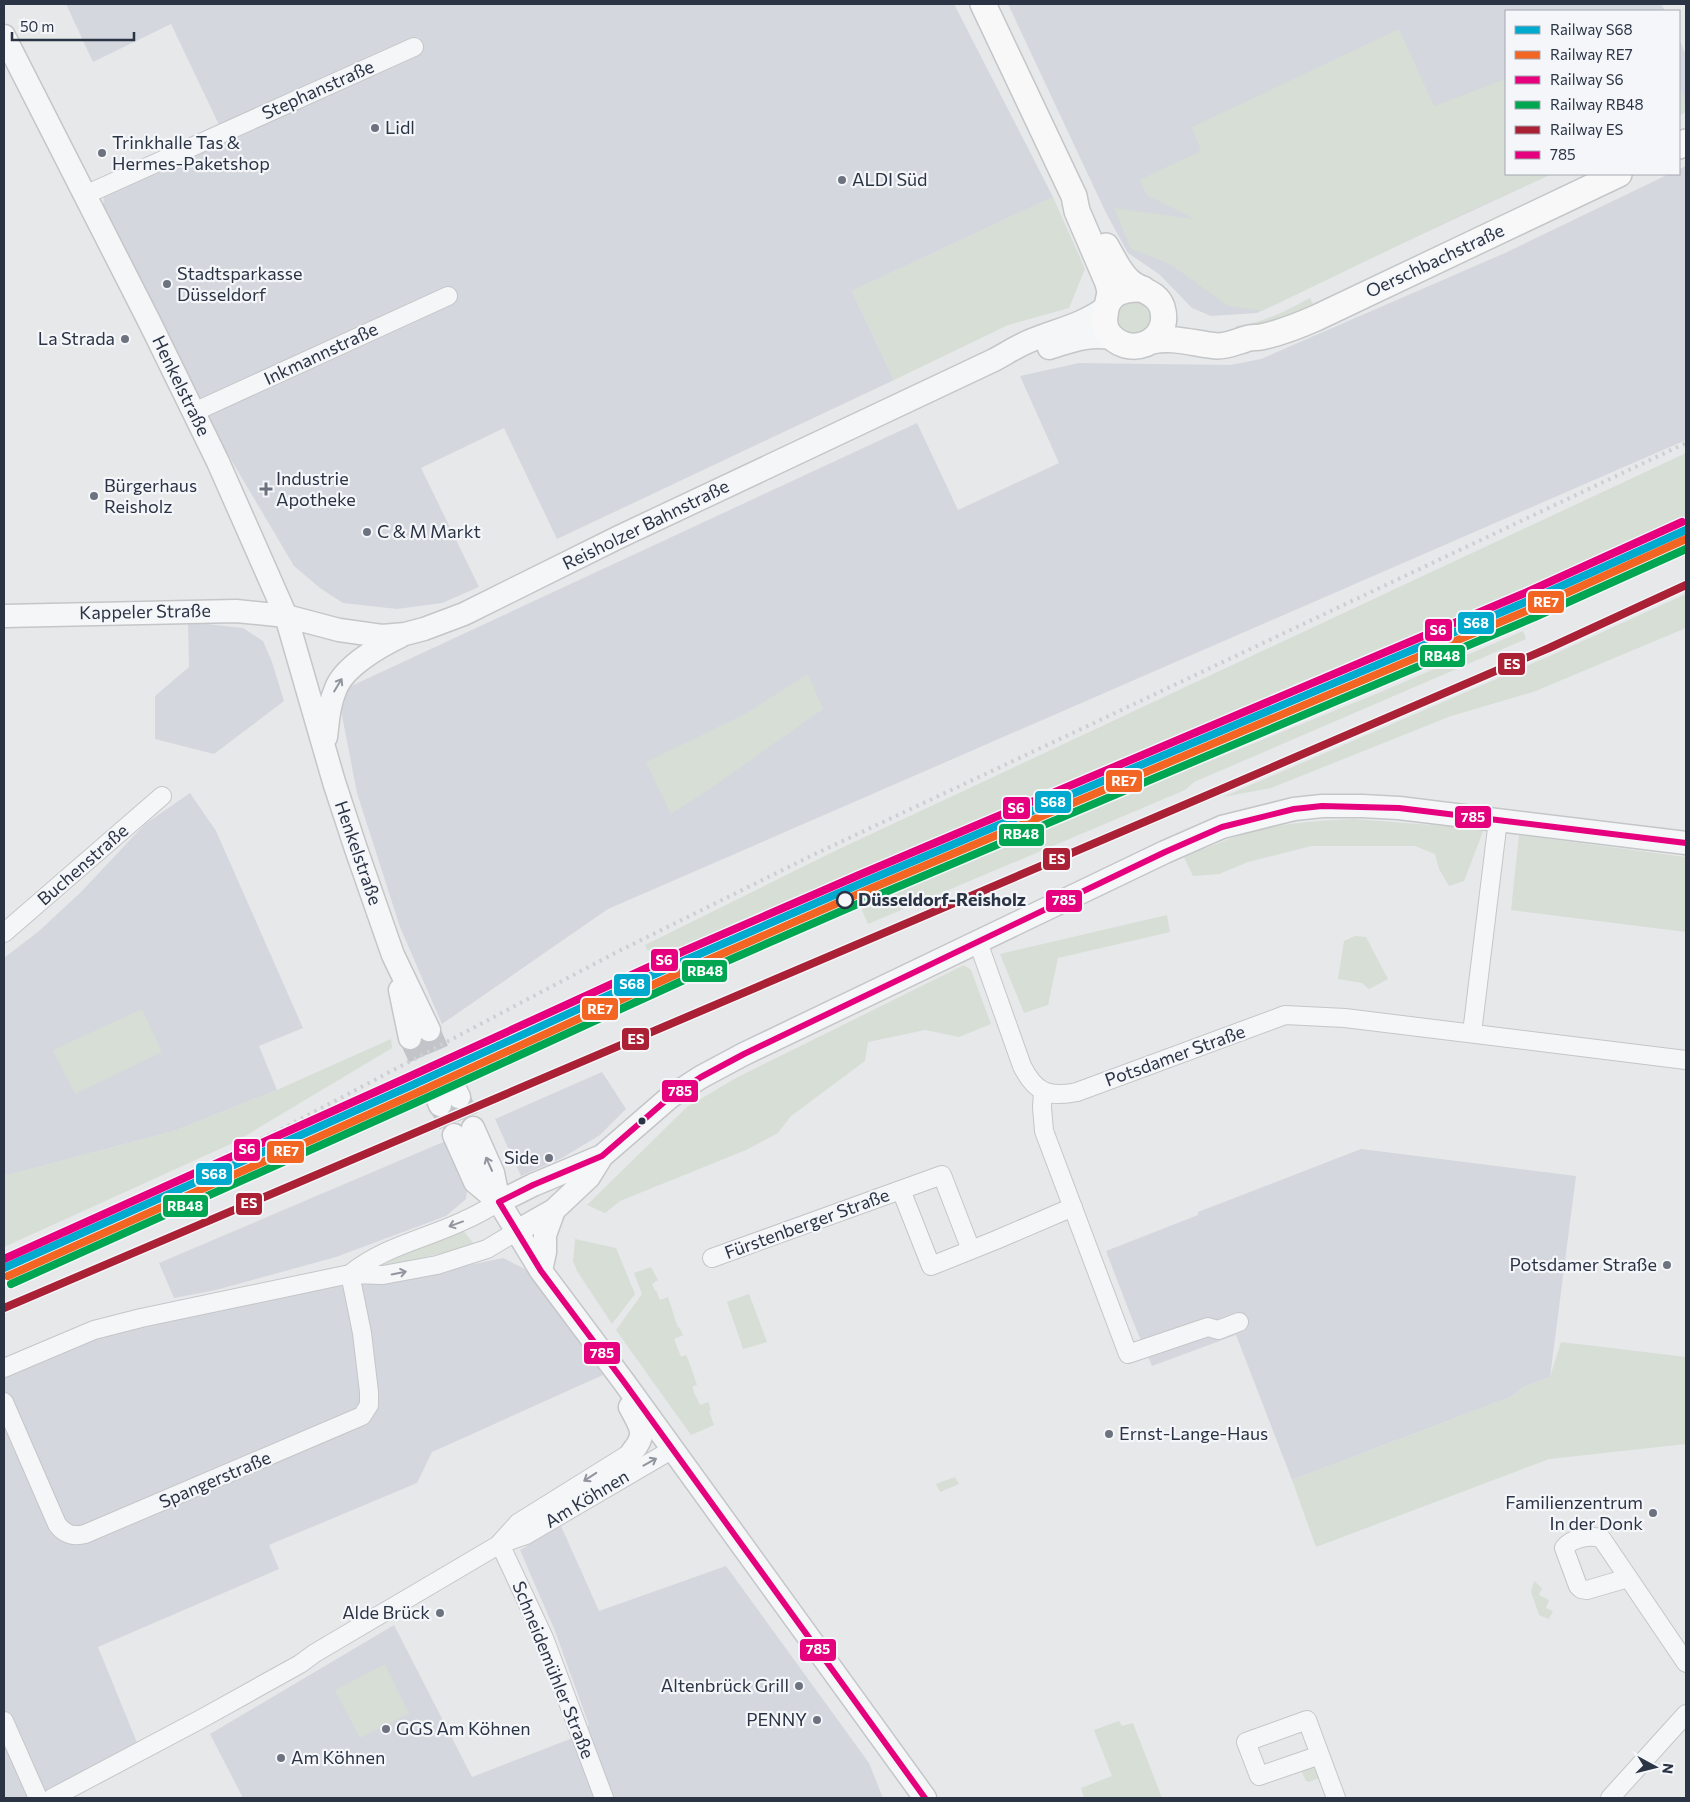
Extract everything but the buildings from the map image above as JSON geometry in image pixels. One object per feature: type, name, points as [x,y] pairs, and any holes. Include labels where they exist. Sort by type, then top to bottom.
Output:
[{"type":"main road","points":[[983,4],[1074,196],[1077,211],[1108,284],[1110,292],[1104,320],[1106,328],[1115,339]]},
{"type":"main road","name":"Oerschbachstraße","points":[[1152,341],[1160,339],[1176,340],[1218,346],[1267,335],[1296,326],[1617,175]]},
{"type":"main road","points":[[1074,196],[1083,206],[1128,281],[1153,294],[1162,307],[1162,328],[1152,341]]},
{"type":"main road","name":"Reisholzer Bahnstraße","points":[[1107,304],[1124,290],[1143,290]]},
{"type":"main road","name":"Oerschbachstraße","points":[[1162,307],[1168,317],[1181,324],[1248,338]]},
{"type":"main road","name":"Reisholzer Bahnstraße","points":[[1115,339],[1131,346],[1140,346],[1152,341]]},
{"type":"street","name":"Henkelstraße","points":[[4,36],[194,412],[286,616],[350,832],[420,1034]]},
{"type":"street","name":"Stephanstraße","points":[[85,195],[414,47]]},
{"type":"street","name":"Inkmannstraße","points":[[194,412],[448,296]]},
{"type":"street","name":"Reisholzer Bahnstraße","points":[[286,616],[361,634],[382,636],[424,630],[464,614],[619,537],[994,360],[1031,340],[1091,317],[1107,304]]},
{"type":"street","name":"Reisholzer Bahnstraße","points":[[994,360],[1024,355],[1088,337],[1104,336],[1115,339]]},
{"type":"street","name":"Kappeler Straße","points":[[4,616],[216,611],[286,616]]},
{"type":"street","name":"Henkelstraße","points":[[325,749],[329,709],[336,686],[347,673],[366,657],[404,634]]},
{"type":"street","name":"Buchenstraße","points":[[4,934],[162,796]]},
{"type":"street","points":[[4,1368],[103,1328],[140,1318],[350,1274],[384,1276],[437,1265],[487,1249],[554,1210],[589,1177],[602,1156],[670,1097],[701,1077],[744,1054],[1222,827],[1294,809],[1362,806],[1399,808],[1686,844]]},
{"type":"street","points":[[1472,1033],[1498,820]]},
{"type":"street","points":[[978,942],[1022,1066],[1033,1084],[1043,1092],[1044,1131],[1128,1354],[1208,1327],[1218,1330],[1239,1322]]},
{"type":"street","name":"Potsdamer Straße","points":[[1043,1092],[1055,1095],[1077,1092],[1286,1015],[1345,1018],[1686,1060]]},
{"type":"street","points":[[464,1132],[493,1173],[499,1202],[541,1271],[673,1449],[926,1798]]},
{"type":"street","points":[[350,1274],[363,1264],[385,1252],[464,1221],[533,1185],[602,1156]]},
{"type":"street","name":"Fürstenberger Straße","points":[[712,1258],[942,1175],[971,1250]]},
{"type":"street","name":"Fürstenberger Straße","points":[[901,1190],[931,1266],[1073,1207]]},
{"type":"street","points":[[541,1271],[545,1234],[554,1210]]},
{"type":"street","name":"Spangerstraße","points":[[4,1402],[57,1524],[62,1531],[70,1535],[78,1536],[85,1534],[362,1416],[369,1405],[369,1392],[362,1333],[350,1274]]},
{"type":"street","points":[[624,1382],[628,1405],[641,1429],[642,1437],[640,1444],[632,1452]]},
{"type":"street","name":"Am Köhnen","points":[[52,1798],[300,1664],[500,1544],[526,1535],[673,1449]]},
{"type":"street","name":"Am Köhnen","points":[[500,1544],[518,1523],[632,1452]]},
{"type":"street","name":"Schneidemühler Straße","points":[[500,1544],[544,1638],[604,1798]]},
{"type":"street","points":[[1628,1578],[1686,1663]]},
{"type":"street","points":[[1610,1798],[1686,1714]]},
{"type":"street","points":[[4,1721],[38,1798]]},
{"type":"street","points":[[1320,1755],[1336,1798]]},
{"type":"shaded area","points":[[66,4],[954,4],[1053,197],[852,291],[894,380],[557,539],[504,428],[421,468],[479,587],[442,603],[397,609],[343,603],[320,588],[294,566],[191,392],[103,209],[104,193],[422,47],[418,37],[221,129],[171,24],[93,62]]},
{"type":"shaded area","points":[[1008,4],[1661,4],[1664,10],[1505,10],[1505,175],[1549,175],[1302,290],[1257,313],[1211,316],[1192,308],[1159,274],[1128,253],[1106,213]]},
{"type":"shaded area","points":[[1399,29],[1434,106],[1505,79],[1505,175],[1550,175],[1480,206],[1262,311],[1228,306],[1170,264],[1131,249],[1114,208],[1194,219],[1147,195],[1139,180],[1201,151],[1192,127]]},
{"type":"shaded area","points":[[1680,41],[1686,55],[1686,111],[1680,114]]},
{"type":"shaded area","points":[[1680,87],[1686,101],[1686,112],[1680,115]]},
{"type":"shaded area","points":[[1686,166],[1686,440],[608,909],[442,1024],[400,927],[357,793],[340,705],[349,687],[917,423],[958,510],[1059,463],[1020,376],[1079,363],[1230,365],[1261,359],[1505,253],[1667,175],[1680,175],[1680,169]]},
{"type":"shaded area","points":[[1053,197],[1085,269],[1069,308],[1008,325],[894,380],[852,291]]},
{"type":"shaded area","points":[[1310,298],[1313,304],[1309,306],[1309,310],[1251,328],[1235,329],[1236,326],[1274,316]]},
{"type":"shaded area","points":[[1134,300],[1141,301],[1146,305],[1150,310],[1150,324],[1146,329],[1141,333],[1134,334],[1127,333],[1122,329],[1118,324],[1117,317],[1118,310],[1122,305],[1127,301]]},
{"type":"shaded area","points":[[1686,453],[1686,516],[1608,554],[1145,752],[846,876],[686,946],[647,950],[645,945],[835,851]]},
{"type":"shaded area","points":[[1686,594],[1686,628],[1533,692],[1451,716],[1271,788],[1223,797],[1552,655]]},
{"type":"shaded area","points":[[188,622],[243,628],[263,641],[272,662],[284,701],[214,754],[155,739],[155,696],[189,667]]},
{"type":"shaded area","points":[[1523,631],[1526,639],[1194,782],[1185,790],[868,924],[859,903],[1199,762],[1200,765],[1376,694]]},
{"type":"shaded area","points":[[808,674],[823,709],[671,814],[646,762],[743,715]]},
{"type":"shaded area","points":[[190,793],[216,831],[303,1028],[259,1046],[277,1090],[174,1131],[4,1176],[4,958],[39,931],[81,892],[145,824]]},
{"type":"shaded area","points":[[1353,819],[1484,829],[1464,881],[1449,886],[1439,869],[1435,854],[1415,846],[1311,846],[1248,862],[1219,874],[1193,876],[1184,857],[1231,838],[1266,828]]},
{"type":"shaded area","points":[[1519,835],[1686,857],[1686,932],[1511,910]]},
{"type":"shaded area","points":[[1167,915],[1170,932],[1058,958],[1048,1005],[1024,1013],[1000,954]]},
{"type":"shaded area","points":[[1355,936],[1366,937],[1388,979],[1369,989],[1362,983],[1338,979],[1344,941]]},
{"type":"shaded area","points":[[964,965],[971,970],[991,1024],[959,1037],[925,1030],[868,1042],[865,1061],[791,1116],[778,1133],[746,1150],[620,1201],[605,1213],[587,1205],[687,1107],[736,1078]]},
{"type":"shaded area","points":[[142,1009],[162,1052],[75,1094],[53,1050]]},
{"type":"shaded area","points":[[391,1039],[392,1048],[235,1142],[4,1247],[4,1176],[174,1131],[277,1090]]},
{"type":"shaded area","points":[[602,1072],[626,1109],[600,1135],[562,1158],[521,1176],[495,1119]]},
{"type":"shaded area","points":[[448,1140],[468,1183],[466,1199],[446,1216],[336,1257],[216,1290],[174,1298],[159,1263]]},
{"type":"shaded area","points":[[1361,1149],[1576,1176],[1550,1377],[1523,1387],[1513,1396],[1292,1480],[1236,1335],[1152,1366],[1106,1251],[1198,1215],[1198,1212]]},
{"type":"shaded area","points":[[462,1229],[474,1244],[377,1268],[376,1261]]},
{"type":"shaded area","points":[[575,1239],[616,1248],[635,1294],[612,1324],[577,1271],[573,1261]]},
{"type":"shaded area","points":[[503,1258],[525,1269],[603,1375],[432,1452],[417,1483],[269,1545],[279,1569],[98,1647],[140,1750],[47,1798],[4,1713],[4,1376],[98,1336],[347,1283],[388,1282]]},
{"type":"shaded area","points":[[651,1267],[658,1280],[652,1284],[655,1291],[660,1300],[668,1297],[678,1328],[683,1335],[674,1339],[681,1357],[686,1355],[688,1359],[697,1385],[693,1386],[694,1393],[700,1405],[708,1402],[711,1410],[709,1411],[714,1425],[691,1435],[616,1330],[642,1294],[634,1273]]},
{"type":"shaded area","points":[[749,1294],[767,1342],[743,1349],[727,1302]]},
{"type":"shaded area","points":[[1561,1342],[1686,1357],[1686,1444],[1549,1459],[1316,1547],[1292,1480],[1513,1396],[1523,1387],[1550,1377]]},
{"type":"shaded area","points":[[955,1477],[959,1484],[940,1492],[936,1484]]},
{"type":"shaded area","points":[[561,1526],[599,1611],[726,1566],[869,1763],[883,1798],[243,1798],[210,1734],[394,1625],[472,1777],[570,1739],[589,1725],[555,1631],[520,1550]]},
{"type":"shaded area","points":[[1534,1581],[1542,1588],[1539,1595],[1549,1600],[1546,1608],[1553,1611],[1549,1619],[1539,1615],[1531,1592]]},
{"type":"shaded area","points":[[385,1664],[409,1713],[360,1738],[335,1690]]},
{"type":"shaded area","points":[[1119,1721],[1122,1726],[1133,1723],[1162,1798],[1084,1798],[1081,1788],[1112,1776],[1094,1730]]},
{"type":"shaded area","points":[[4,1731],[34,1798],[4,1798]]},
{"type":"shaded area","points":[[1310,1765],[1317,1772],[1319,1778],[1309,1782],[1306,1781],[1299,1766]]},
{"type":"tunnel","points":[[429,1030],[454,1087]]},
{"type":"tunnel","points":[[410,1038],[436,1095]]},
{"type":"tunnel","points":[[459,1097],[473,1128]]},
{"type":"tunnel","points":[[440,1105],[454,1135]]},
{"type":"railway","points":[[4,1262],[101,1212],[278,1131],[615,953],[817,853],[1686,443]]},
{"type":"rail line","name":"S6","points":[[4,1259],[684,951],[1525,593],[1682,522]]},
{"type":"rail line","name":"S68","points":[[4,1268],[688,959],[862,883],[1528,601],[1686,530]]},
{"type":"rail line","name":"RE7","points":[[8,1276],[692,967],[865,891],[1531,609],[1686,539]]},
{"type":"rail line","name":"RB48","points":[[11,1284],[695,975],[869,899],[1535,617],[1686,549]]},
{"type":"rail line","name":"ES","points":[[4,1308],[1217,791],[1549,648],[1686,585]]},
{"type":"transit line","name":"785","points":[[499,1202],[533,1185],[602,1156],[670,1097],[701,1077],[744,1054],[1165,852],[1222,827],[1294,809],[1322,806],[1399,808],[1686,843]]},
{"type":"transit line","name":"785","points":[[499,1202],[541,1271],[624,1382],[925,1798]]},
{"type":"place","name":"Lidl","points":[[375,128]]},
{"type":"place","name":"Trinkhalle Tas & Hermes-Paketshop","points":[[102,153]]},
{"type":"place","name":"ALDI Süd","points":[[842,180]]},
{"type":"place","name":"Stadtsparkasse Düsseldorf","points":[[167,284]]},
{"type":"place","name":"La Strada","points":[[125,339]]},
{"type":"place","name":"Industrie Apotheke","points":[[266,489]]},
{"type":"place","name":"Bürgerhaus Reisholz","points":[[94,496]]},
{"type":"place","name":"C & M Markt","points":[[367,532]]},
{"type":"place","name":"Düsseldorf-Reisholz","points":[[845,900]]},
{"type":"place","name":"Side","points":[[549,1158]]},
{"type":"place","name":"Potsdamer Straße","points":[[1667,1265]]},
{"type":"place","name":"Ernst-Lange-Haus","points":[[1109,1434]]},
{"type":"place","name":"Familienzentrum In der Donk","points":[[1653,1513]]},
{"type":"place","name":"Alde Brück","points":[[440,1613]]},
{"type":"place","name":"Altenbrück Grill","points":[[799,1686]]},
{"type":"place","name":"PENNY","points":[[817,1720]]},
{"type":"place","name":"GGS Am Köhnen","points":[[386,1729]]},
{"type":"place","name":"Am Köhnen","points":[[281,1758]]}]
